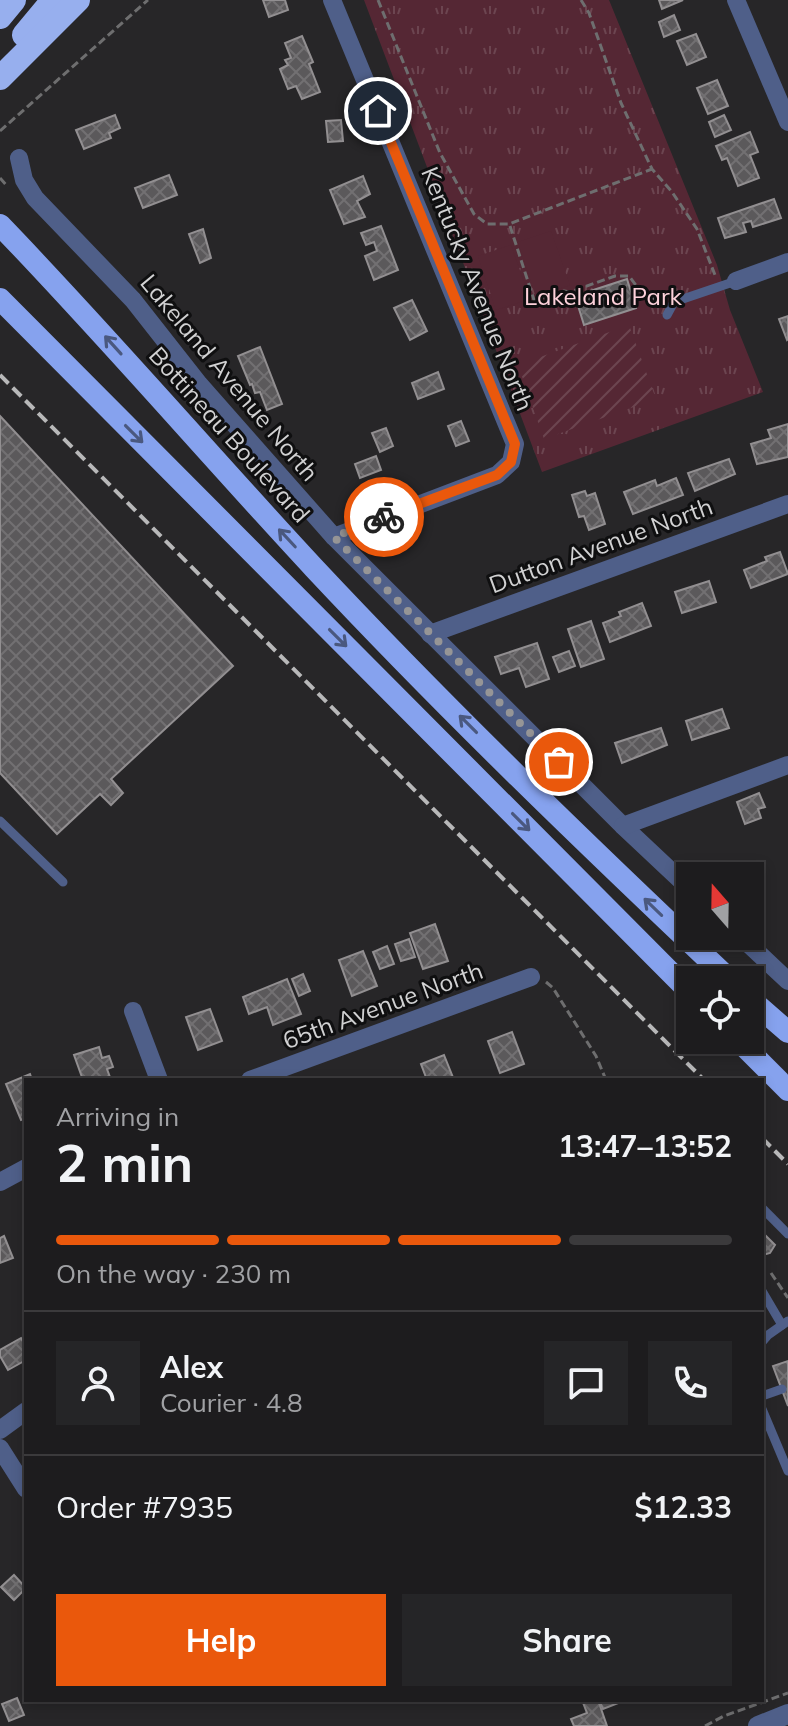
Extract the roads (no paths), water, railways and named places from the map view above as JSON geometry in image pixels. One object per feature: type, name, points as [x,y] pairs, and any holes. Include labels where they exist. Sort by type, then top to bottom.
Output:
[{"type":"highway","points":[[0,17],[14,0]]},
{"type":"highway","points":[[0,62],[53,0]]},
{"type":"highway","points":[[0,78],[78,0]]},
{"type":"highway","name":"Bottineau Boulevard","points":[[0,225],[326,580],[574,830],[715,966]]},
{"type":"highway","points":[[0,299],[676,978]]},
{"type":"highway","points":[[764,1011],[788,1032]]},
{"type":"highway","points":[[752,1054],[788,1090]]},
{"type":"street","name":"Kentucky Avenue North","points":[[332,0],[515,444],[511,462],[497,475],[334,537]]},
{"type":"street","points":[[736,0],[788,122]]},
{"type":"street","name":"Lakeland Avenue North","points":[[19,158],[24,180],[35,198],[133,300],[199,384],[334,537],[676,876]]},
{"type":"street","points":[[728,283],[788,262]]},
{"type":"street","name":"Dutton Avenue North","points":[[430,634],[788,504]]},
{"type":"street","points":[[623,826],[788,765]]},
{"type":"street","points":[[755,950],[788,981]]},
{"type":"street","name":"65th Avenue North","points":[[255,1078],[531,977]]},
{"type":"street","points":[[133,1011],[158,1078]]},
{"type":"street","points":[[0,1182],[24,1169]]},
{"type":"street","points":[[0,1430],[24,1412]]},
{"type":"street","points":[[0,1448],[24,1486]]},
{"type":"street","points":[[758,1726],[788,1714]]},
{"type":"lane","points":[[669,312],[674,302],[728,283]]},
{"type":"lane","points":[[0,821],[63,882]]},
{"type":"lane","points":[[764,1210],[788,1234]]},
{"type":"lane","points":[[764,1294],[785,1323],[764,1340]]},
{"type":"lane","points":[[764,1395],[782,1389]]},
{"type":"lane","points":[[764,1414],[788,1471]]},
{"type":"railway","points":[[0,375],[702,1078]]},
{"type":"railway","points":[[764,1140],[788,1164]]},
{"type":"park label","name":"Lakeland Park","points":[[603,297]]}]
